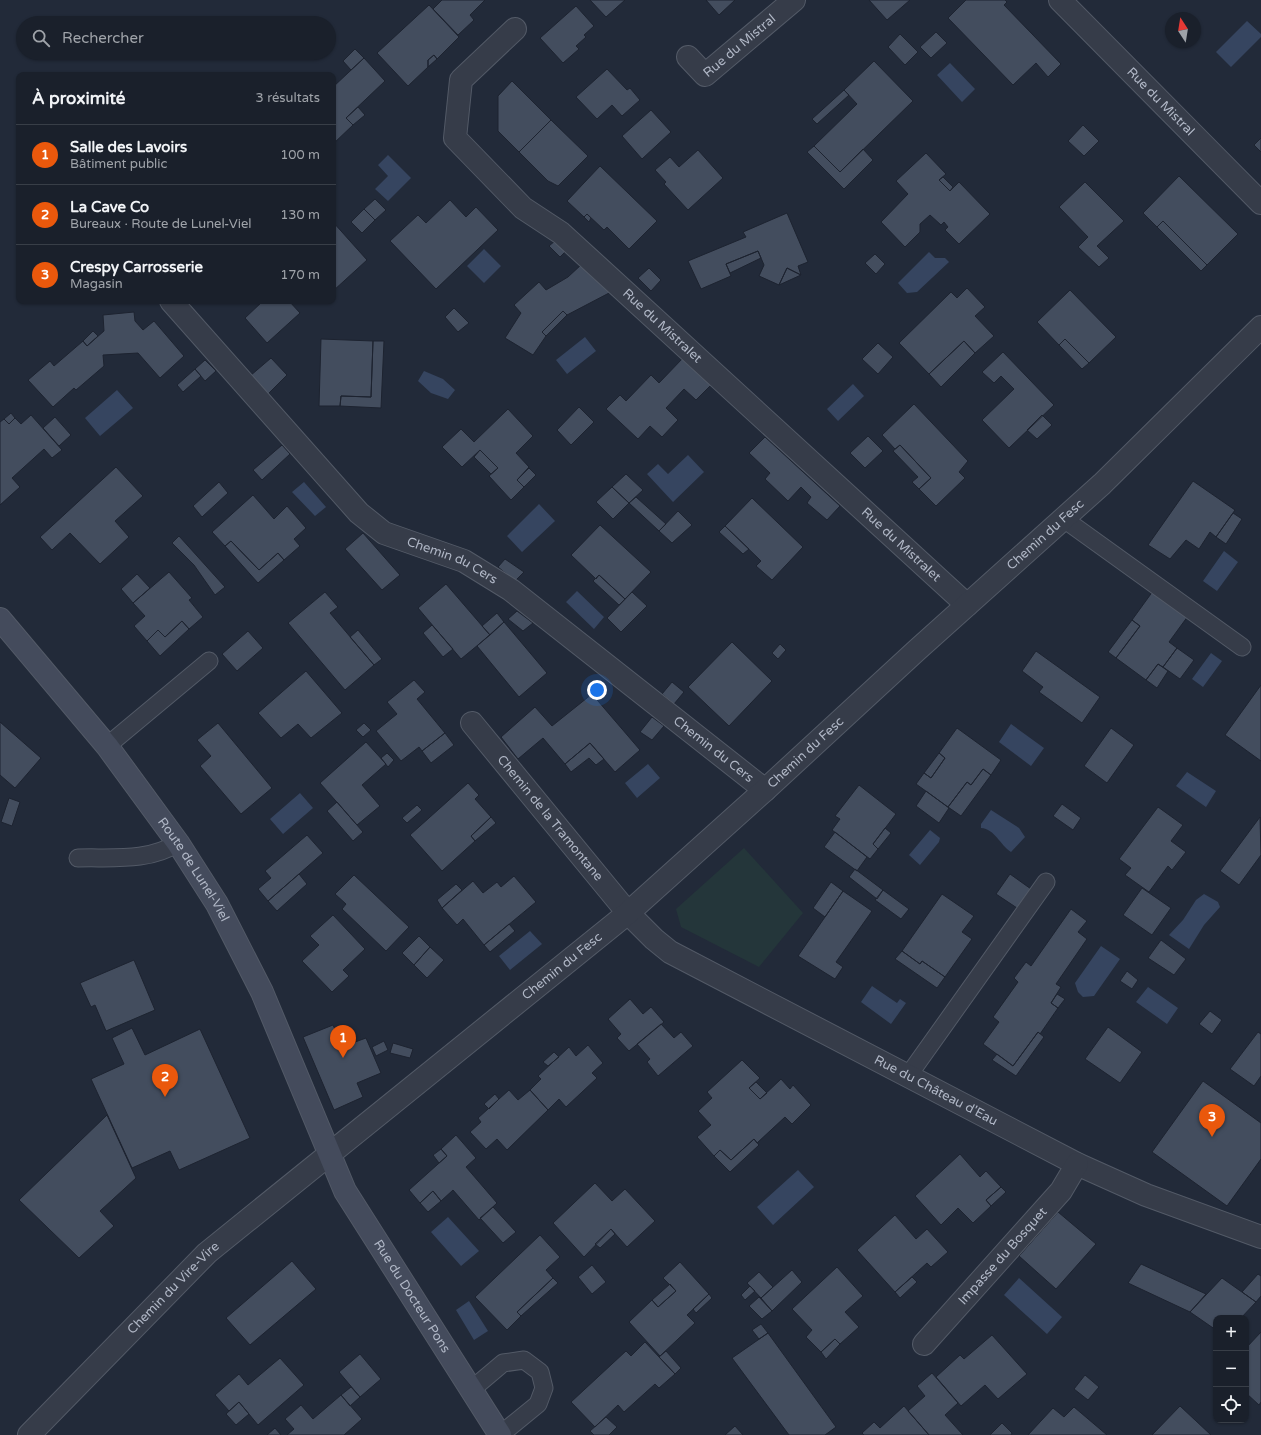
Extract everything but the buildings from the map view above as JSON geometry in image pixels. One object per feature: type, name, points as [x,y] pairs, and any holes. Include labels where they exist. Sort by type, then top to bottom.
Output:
[{"type":"street","name":"Rue du Mistral","points":[[688,57],[705,76],[794,0]]},
{"type":"street","name":"Rue du Mistral","points":[[1060,0],[1261,204]]},
{"type":"street","name":"Rue du Mistralet","points":[[516,29],[461,80],[455,138],[523,208],[561,233],[967,606]]},
{"type":"street","name":"Chemin du Cers","points":[[174,304],[359,513],[384,533],[464,561],[511,590],[765,790]]},
{"type":"street","name":"Chemin du Fesc","points":[[330,1155],[628,913],[1102,484],[1261,327]]},
{"type":"street","name":"Route de Lunel-Viel","points":[[0,619],[107,746],[178,843],[216,904],[262,992],[330,1155]]},
{"type":"street","name":"Chemin de la Tramontane","points":[[472,723],[628,913]]},
{"type":"street","name":"Rue du Château d'Eau","points":[[628,913],[654,939],[670,952],[1077,1164],[1146,1195],[1259,1233]]},
{"type":"street","name":"Rue du Docteur Pons","points":[[330,1155],[345,1191],[500,1435]]},
{"type":"street","name":"Chemin du Vire-Vire","points":[[29,1435],[207,1254],[330,1155]]},
{"type":"street","name":"Impasse du Bosquet","points":[[924,1344],[1062,1191],[1077,1164]]},
{"type":"lane","points":[[1064,519],[1242,647]]},
{"type":"lane","points":[[107,746],[209,661]]},
{"type":"lane","points":[[78,858],[149,856],[166,851],[178,843]]},
{"type":"lane","points":[[908,1076],[1046,882]]},
{"type":"lane","points":[[472,1390],[503,1363],[524,1360],[540,1372],[544,1388],[538,1404],[500,1435]]},
{"type":"shaded area","points":[[744,848],[803,913],[759,967],[681,927],[676,909]]},
{"type":"water","points":[[1247,21],[1261,34],[1261,37],[1231,67],[1216,52]]},
{"type":"water","points":[[950,63],[975,89],[962,102],[937,75]]},
{"type":"water","points":[[388,155],[411,178],[388,201],[375,189],[388,176],[378,165]]},
{"type":"water","points":[[484,249],[501,266],[484,283],[467,266]]},
{"type":"water","points":[[929,252],[935,258],[945,258],[949,262],[917,292],[907,293],[898,283]]},
{"type":"water","points":[[585,337],[596,351],[567,374],[556,360]]},
{"type":"water","points":[[424,371],[443,379],[455,390],[448,399],[431,393],[418,381]]},
{"type":"water","points":[[853,384],[864,396],[838,421],[827,409]]},
{"type":"water","points":[[117,390],[133,408],[100,436],[85,418]]},
{"type":"water","points":[[688,455],[704,472],[673,502],[647,474],[658,464],[668,474]]},
{"type":"water","points":[[304,482],[326,507],[315,516],[292,492]]},
{"type":"water","points":[[539,504],[555,521],[522,552],[507,536]]},
{"type":"water","points":[[1224,551],[1238,562],[1217,591],[1203,581]]},
{"type":"water","points":[[577,591],[604,617],[594,629],[566,602]]},
{"type":"water","points":[[1211,653],[1222,661],[1203,687],[1192,679]]},
{"type":"water","points":[[1011,724],[1044,748],[1031,766],[999,742]]},
{"type":"water","points":[[648,764],[660,778],[637,798],[625,783]]},
{"type":"water","points":[[1187,772],[1216,791],[1206,807],[1176,786]]},
{"type":"water","points":[[300,793],[313,808],[283,834],[270,819]]},
{"type":"water","points":[[991,810],[1019,828],[1025,837],[1011,852],[994,834],[981,828],[981,824]]},
{"type":"water","points":[[930,830],[940,838],[939,842],[920,865],[909,855]]},
{"type":"water","points":[[1204,894],[1218,902],[1220,907],[1204,925],[1189,949],[1169,935],[1183,920],[1196,900]]},
{"type":"water","points":[[530,931],[542,944],[510,970],[499,956]]},
{"type":"water","points":[[1101,946],[1120,959],[1094,996],[1083,997],[1078,992],[1075,983]]},
{"type":"water","points":[[872,986],[897,1003],[900,999],[906,1003],[891,1024],[861,1002]]},
{"type":"water","points":[[1148,987],[1178,1008],[1167,1024],[1136,1002]]},
{"type":"water","points":[[798,1170],[814,1187],[773,1225],[757,1207]]},
{"type":"water","points":[[448,1217],[479,1251],[461,1266],[431,1232]]},
{"type":"water","points":[[1019,1278],[1062,1317],[1047,1334],[1004,1295]]},
{"type":"water","points":[[469,1301],[488,1331],[474,1340],[456,1310]]},
{"type":"place","name":"Salle des Lavoirs","points":[[343,1058]]},
{"type":"place","name":"La Cave Co","points":[[165,1097]]},
{"type":"place","name":"Crespy Carrosserie","points":[[1212,1137]]}]
